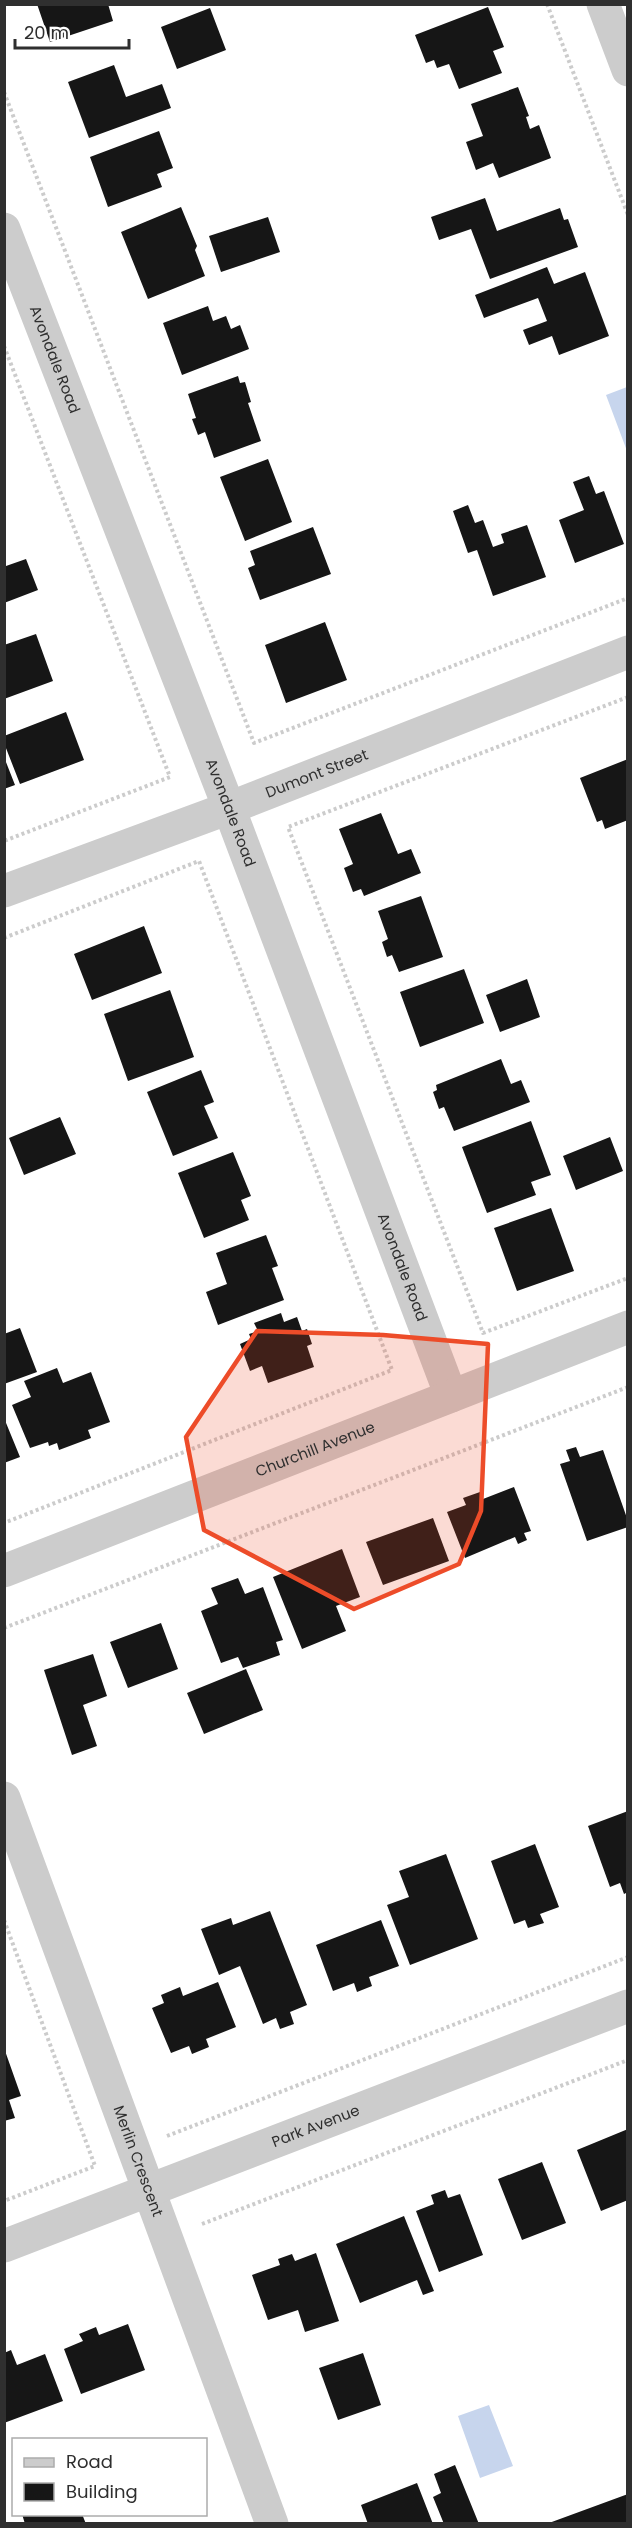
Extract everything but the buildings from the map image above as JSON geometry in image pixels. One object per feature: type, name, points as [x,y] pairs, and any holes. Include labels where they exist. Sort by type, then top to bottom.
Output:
[{"type":"street","points":[[603,4],[627,70]]},
{"type":"street","name":"Avondale Road","points":[[4,229],[229,807],[451,1396]]},
{"type":"street","name":"Dumont Street","points":[[4,891],[229,807],[627,652]]},
{"type":"street","name":"Churchill Avenue","points":[[4,1571],[627,1327]]},
{"type":"street","name":"Merlin Crescent","points":[[4,1798],[13,1847],[149,2190],[272,2523]]},
{"type":"street","name":"Park Avenue","points":[[4,2246],[627,2006]]},
{"type":"path","points":[[547,4],[627,215]]},
{"type":"path","points":[[4,92],[254,743],[627,598]]},
{"type":"path","points":[[4,346],[170,777],[4,841]]},
{"type":"path","points":[[627,697],[288,827],[483,1333],[627,1278]]},
{"type":"path","points":[[4,938],[199,861],[392,1370],[4,1522]]},
{"type":"path","points":[[4,1628],[627,1387]]},
{"type":"path","points":[[4,1920],[95,2166],[4,2201]]},
{"type":"path","points":[[164,2137],[627,1957]]},
{"type":"path","points":[[202,2224],[627,2060]]},
{"type":"highlighted area","points":[[257,1331],[383,1335],[488,1344],[481,1511],[459,1564],[354,1609],[204,1530],[186,1437]]},
{"type":"water","points":[[628,387],[627,451],[606,395]]},
{"type":"water","points":[[489,2405],[513,2466],[480,2478],[458,2416]]}]
